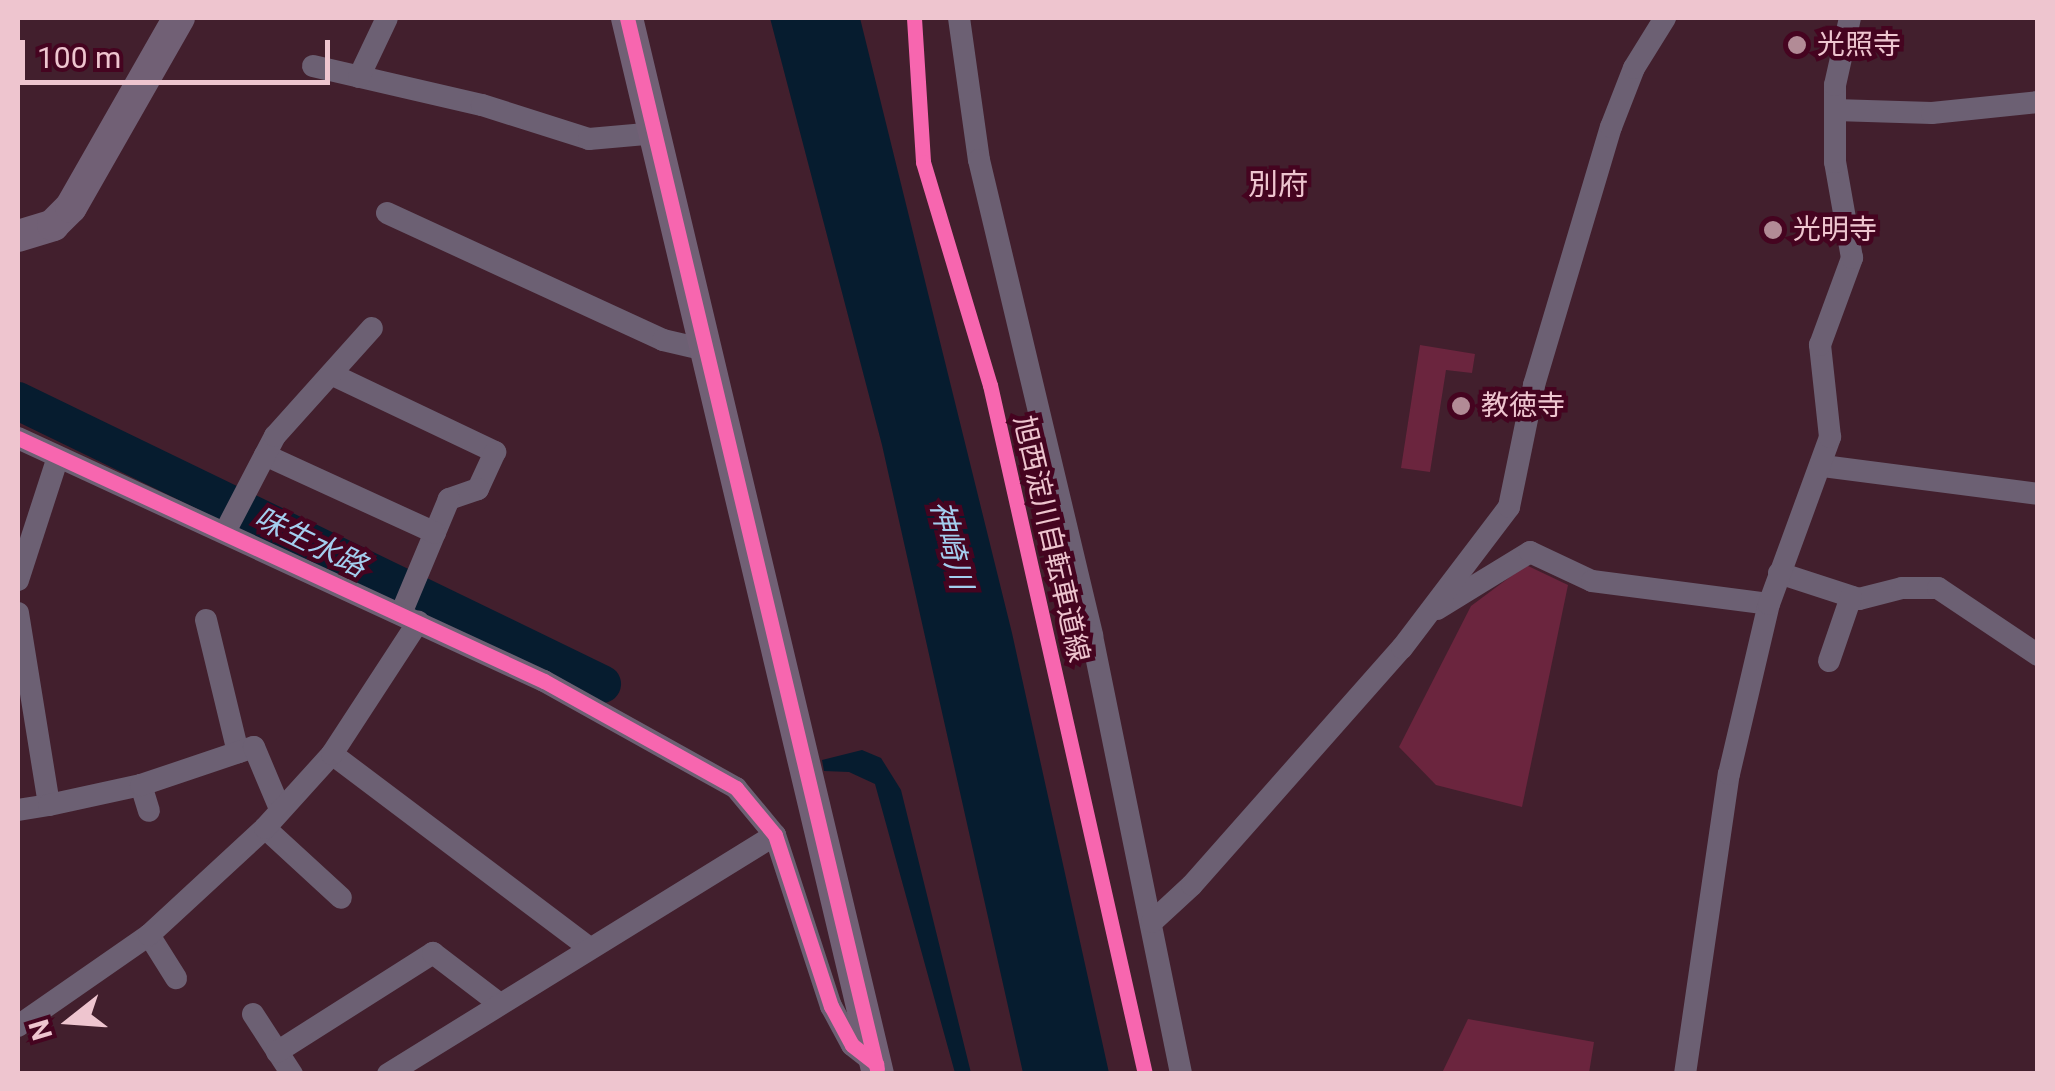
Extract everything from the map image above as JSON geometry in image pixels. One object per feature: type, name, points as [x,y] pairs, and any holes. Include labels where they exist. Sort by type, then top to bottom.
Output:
[{"type":"street","points":[[18,236],[53,225],[70,207],[179,18]]},
{"type":"street","points":[[359,77],[387,18]]},
{"type":"street","points":[[628,18],[877,1068]]},
{"type":"street","points":[[960,18],[980,160],[1152,922],[1181,1074]]},
{"type":"street","points":[[1152,922],[1204,873],[1425,616],[1510,507],[1534,385],[1611,127],[1634,68],[1665,18]]},
{"type":"street","points":[[1685,1074],[1729,774],[1769,604],[1823,466],[1830,437],[1819,364],[1822,326],[1848,280],[1852,258],[1835,162],[1835,110],[1850,18]]},
{"type":"street","points":[[314,66],[482,105],[588,139],[657,133]]},
{"type":"street","points":[[1835,110],[1932,113],[2038,102]]},
{"type":"street","points":[[388,213],[663,340],[706,350]]},
{"type":"street","points":[[226,530],[265,455],[372,328]]},
{"type":"street","points":[[18,1026],[149,935],[273,819],[332,754],[410,618],[419,572],[450,499],[478,489],[495,452],[331,374]]},
{"type":"street","points":[[18,438],[226,530],[544,681],[725,781],[756,806],[775,835],[831,1006],[852,1044],[877,1068]]},
{"type":"street","points":[[265,455],[435,533]]},
{"type":"street","points":[[18,580],[58,458]]},
{"type":"street","points":[[1823,466],[2038,494]]},
{"type":"street","points":[[1425,616],[1530,552],[1592,581],[1769,604]]},
{"type":"street","points":[[1779,573],[1851,596],[1938,588],[2038,655]]},
{"type":"street","points":[[1830,661],[1851,596]]},
{"type":"street","points":[[18,613],[48,805]]},
{"type":"street","points":[[206,620],[238,752]]},
{"type":"street","points":[[18,810],[141,785],[254,747],[273,819],[341,898]]},
{"type":"street","points":[[332,754],[589,948]]},
{"type":"street","points":[[141,785],[149,811]]},
{"type":"street","points":[[388,1074],[775,835]]},
{"type":"street","points":[[149,935],[176,978]]},
{"type":"street","points":[[277,1052],[433,953],[500,1004]]},
{"type":"street","points":[[253,1014],[292,1074]]},
{"type":"shaded area","points":[[1420,345],[1475,354],[1472,373],[1446,370],[1430,472],[1401,468]]},
{"type":"shaded area","points":[[1526,565],[1568,585],[1522,807],[1436,785],[1399,747],[1471,606]]},
{"type":"shaded area","points":[[1468,1019],[1594,1042],[1589,1073],[1442,1073]]},
{"type":"water","name":"神崎川","points":[[770,18],[860,18],[1012,633],[1109,1073],[1023,1073],[882,445]]},
{"type":"water","points":[[862,750],[881,758],[901,790],[971,1073],[955,1073],[875,784],[849,772],[824,771],[822,760]]},
{"type":"waterway","name":"味生水路","points":[[18,401],[602,684]]},
{"type":"cycle path","points":[[627,18],[877,1069]]},
{"type":"cycle path","name":"旭西淀川自転車道線","points":[[914,18],[923,162],[990,385],[1145,1074]]},
{"type":"cycle path","points":[[18,438],[544,681],[736,788],[775,835],[831,1006],[852,1045],[876,1064]]},
{"type":"place","name":"光照寺","points":[[1797,45]]},
{"type":"place","name":"光明寺","points":[[1773,230]]},
{"type":"place","name":"教徳寺","points":[[1461,406]]},
{"type":"district","name":"別府","points":[[1278,185]]}]
